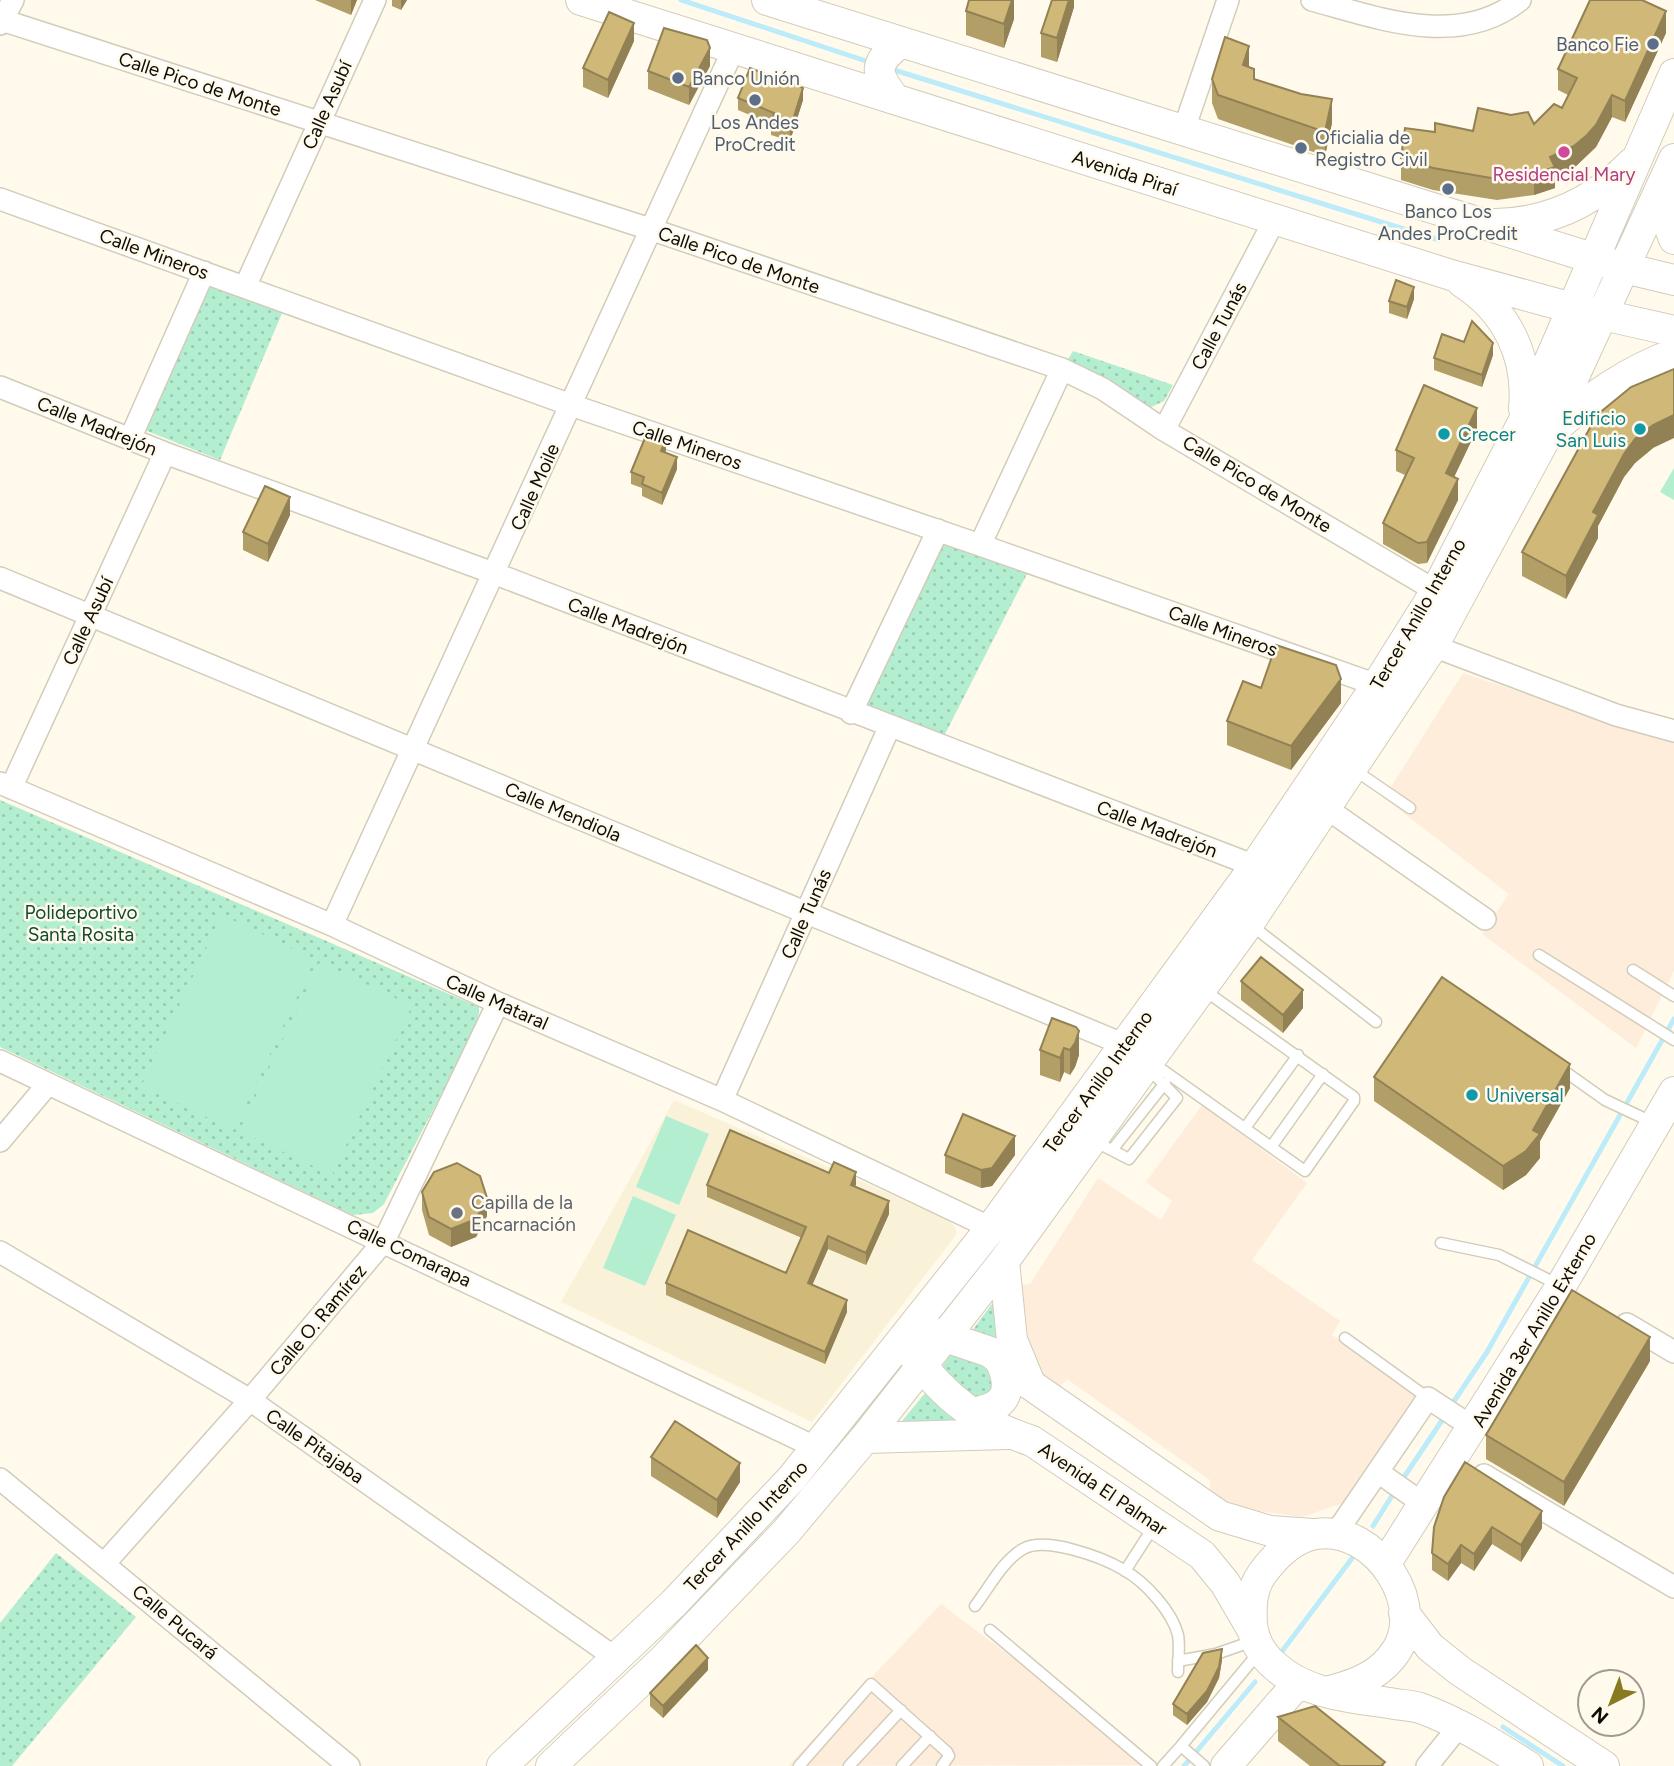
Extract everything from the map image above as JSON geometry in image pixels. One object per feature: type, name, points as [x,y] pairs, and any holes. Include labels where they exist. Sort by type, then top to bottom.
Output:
[{"type":"main road","name":"Avenida Piraí","points":[[581,0],[734,48],[873,87],[1274,221],[1451,275],[1572,308],[1674,331]]},
{"type":"main road","points":[[767,0],[880,42],[1183,132],[1593,259],[1674,281]]},
{"type":"main road","points":[[873,87],[872,62],[880,42]]},
{"type":"main road","name":"Tercer Anillo Interno","points":[[551,1766],[663,1660],[786,1532],[923,1368],[1004,1261],[1101,1145],[1255,866],[1388,694],[1421,641],[1535,429],[1572,308],[1674,74]]},
{"type":"main road","points":[[1483,225],[1513,224],[1570,208],[1595,194],[1639,155]]},
{"type":"main road","points":[[1672,163],[1665,195],[1668,223],[1674,239]]},
{"type":"main road","name":"Tercer Anillo Interno","points":[[1421,641],[1436,591],[1602,315],[1672,163]]},
{"type":"main road","points":[[1451,275],[1481,294],[1510,331],[1520,352],[1535,429],[1584,403],[1626,376],[1674,354]]},
{"type":"main road","name":"Tercer Anillo Interno","points":[[502,1766],[674,1603],[817,1448],[991,1228],[1146,1064],[1249,923],[1353,769],[1388,694]]},
{"type":"main road","name":"Avenida 3er Anillo Externo","points":[[1386,1563],[1419,1500],[1455,1458],[1469,1425],[1564,1288],[1662,1113]]},
{"type":"main road","points":[[1004,1261],[1012,1340],[1031,1385]]},
{"type":"main road","points":[[908,1334],[946,1336],[970,1343],[1000,1360],[1031,1385],[1220,1516],[1270,1531],[1325,1533],[1354,1539],[1386,1563],[1397,1583],[1404,1613],[1402,1637],[1392,1657],[1375,1672],[1352,1685],[1326,1692]]},
{"type":"main road","name":"Avenida El Palmar","points":[[908,1334],[923,1368],[955,1403],[1020,1437],[1202,1555],[1225,1583],[1256,1640]]},
{"type":"main road","points":[[971,1413],[997,1406],[1003,1401],[1007,1382],[1000,1360]]},
{"type":"main road","points":[[865,1438],[1020,1437],[1038,1412],[1060,1405]]},
{"type":"main road","points":[[786,1532],[814,1476],[817,1448]]},
{"type":"main road","points":[[1202,1555],[1220,1534],[1220,1516]]},
{"type":"main road","points":[[1325,1533],[1291,1544],[1272,1560],[1257,1581],[1251,1606],[1256,1640],[1284,1674],[1298,1684],[1326,1692],[1417,1707],[1460,1726],[1528,1766]]},
{"type":"main road","points":[[663,1660],[657,1655],[652,1644],[674,1603]]},
{"type":"main road","points":[[1404,1613],[1430,1647],[1460,1671],[1604,1766]]},
{"type":"main road","points":[[603,1718],[621,1675],[617,1659]]},
{"type":"main road","points":[[1226,1766],[1298,1684]]},
{"type":"street","points":[[1,22],[13,0]]},
{"type":"street","name":"Calle Asubí","points":[[245,287],[375,0]]},
{"type":"street","points":[[1183,132],[1228,0]]},
{"type":"street","points":[[1311,0],[1393,23],[1430,27],[1460,25],[1494,17],[1520,0]]},
{"type":"street","name":"Calle Pico de Monte","points":[[1,22],[653,230],[1062,369],[1103,389],[1164,430],[1436,591]]},
{"type":"street","name":"Calle Moile","points":[[332,925],[412,748],[496,574],[734,48]]},
{"type":"street","name":"Calle Mineros","points":[[0,199],[571,405],[938,530],[1388,694]]},
{"type":"street","name":"Calle Tunás","points":[[1164,430],[1274,221]]},
{"type":"street","points":[[130,439],[204,272]]},
{"type":"street","points":[[980,545],[1062,369]]},
{"type":"street","name":"Calle Madrejón","points":[[0,387],[166,453],[496,574],[889,728],[1255,866]]},
{"type":"street","name":"Calle Asubí","points":[[5,785],[90,616],[166,453]]},
{"type":"street","points":[[851,713],[938,530]]},
{"type":"street","name":"Calle Mendiola","points":[[0,578],[806,914],[1146,1064]]},
{"type":"street","points":[[1421,641],[1616,715],[1674,731]]},
{"type":"street","name":"Calle Tunás","points":[[722,1100],[889,728]]},
{"type":"street","name":"Calle Mataral","points":[[5,785],[332,925],[498,1003],[722,1100],[991,1228]]},
{"type":"street","points":[[1326,808],[1485,919]]},
{"type":"street","points":[[1249,923],[1261,895],[1255,866],[1281,861],[1303,844]]},
{"type":"street","name":"Calle O. Ramírez","points":[[104,1564],[250,1400],[384,1241],[498,1003]]},
{"type":"street","name":"Calle Comarapa","points":[[0,1061],[817,1448]]},
{"type":"street","points":[[0,1141],[48,1084]]},
{"type":"street","name":"Calle Pitajaba","points":[[0,1252],[250,1400],[617,1659]]},
{"type":"street","points":[[1606,1312],[1674,1352]]},
{"type":"street","points":[[1325,1533],[1386,1477],[1435,1402],[1469,1425]]},
{"type":"street","points":[[1455,1458],[1674,1587]]},
{"type":"street","points":[[1386,1477],[1419,1500]]},
{"type":"street","name":"Calle Pucará","points":[[0,1479],[349,1766]]},
{"type":"street","points":[[1427,1766],[1460,1726]]},
{"type":"lane","points":[[1353,769],[1410,808]]},
{"type":"lane","points":[[1249,923],[1376,1022]]},
{"type":"lane","points":[[1539,955],[1674,1041]]},
{"type":"lane","points":[[1633,970],[1674,996]]},
{"type":"lane","points":[[1146,1064],[1307,1170],[1355,1099],[1298,1055],[1202,988]]},
{"type":"lane","points":[[1245,1128],[1298,1055]]},
{"type":"lane","points":[[1551,1062],[1616,1105],[1662,1113]]},
{"type":"lane","points":[[1101,1145],[1131,1158],[1177,1098],[1146,1064]]},
{"type":"lane","points":[[1271,1147],[1323,1074]]},
{"type":"lane","points":[[1441,1243],[1499,1255],[1564,1288]]},
{"type":"lane","points":[[1345,1338],[1435,1402]]},
{"type":"lane","points":[[1125,1571],[1156,1523]]},
{"type":"lane","points":[[975,1606],[1013,1557],[1024,1548],[1042,1543],[1087,1554],[1125,1571],[1159,1600],[1178,1634],[1178,1667],[1256,1640]]},
{"type":"lane","points":[[990,1630],[1150,1766]]},
{"type":"lane","points":[[1163,1766],[1184,1749],[1256,1640]]},
{"type":"lane","points":[[799,1766],[871,1684],[949,1756],[942,1766]]},
{"type":"lane","points":[[849,1766],[901,1710]]},
{"type":"lane","points":[[902,1766],[930,1736]]},
{"type":"lane","points":[[1184,1749],[1203,1766]]},
{"type":"shaded area","points":[[1463,673],[1674,743],[1674,971],[1636,1048],[1482,934],[1509,894],[1384,798]]},
{"type":"shaded area","points":[[674,1100],[946,1218],[956,1228],[956,1235],[812,1422],[561,1302]]},
{"type":"shaded area","points":[[1202,1105],[1307,1183],[1252,1260],[1340,1321],[1332,1335],[1423,1395],[1346,1502],[1302,1517],[1251,1510],[1210,1495],[1210,1480],[1067,1379],[1056,1391],[1035,1373],[1014,1286],[1030,1284],[1098,1178],[1161,1220],[1172,1201],[1146,1182]]},
{"type":"shaded area","points":[[941,1604],[1155,1765],[788,1766]]},
{"type":"green space","points":[[208,282],[283,311],[220,460],[142,429]]},
{"type":"green space","points":[[1073,351],[1173,385],[1164,401],[1147,409],[1067,361]]},
{"type":"green space","points":[[1674,468],[1674,500],[1660,492]]},
{"type":"green space","points":[[940,542],[1027,574],[944,736],[862,705]]},
{"type":"green space","name":"Polideportivo Santa Rosita","points":[[0,800],[479,1007],[478,1024],[384,1204],[373,1213],[353,1215],[0,1047]]},
{"type":"green space","points":[[222,915],[315,959],[234,1130],[141,1086]]},
{"type":"green space","points":[[320,962],[412,1006],[332,1175],[239,1131]]},
{"type":"green space","points":[[666,1116],[709,1134],[679,1205],[636,1187]]},
{"type":"green space","points":[[633,1196],[676,1215],[645,1286],[603,1268]]},
{"type":"green space","points":[[995,1300],[1001,1345],[971,1332]]},
{"type":"green space","points":[[964,1353],[981,1363],[992,1376],[995,1389],[981,1398],[961,1393],[942,1367],[950,1355]]},
{"type":"green space","points":[[926,1392],[964,1423],[897,1427]]},
{"type":"green space","points":[[56,1553],[136,1617],[12,1766],[0,1766],[0,1623]]},
{"type":"building","points":[[969,0],[1012,0],[1004,24],[966,11]]},
{"type":"building","points":[[1052,0],[1069,0],[1057,38],[1041,33]]},
{"type":"building","points":[[1590,0],[1642,0],[1666,11],[1625,101],[1612,95],[1596,125],[1587,135],[1574,146],[1550,157],[1555,167],[1534,174],[1497,179],[1433,168],[1401,158],[1405,128],[1435,132],[1435,123],[1473,131],[1478,108],[1511,115],[1528,112],[1534,124],[1554,104],[1562,108],[1577,78],[1558,69]]},
{"type":"building","points":[[609,12],[634,23],[608,80],[583,68]]},
{"type":"building","points":[[664,28],[707,40],[710,48],[689,87],[648,71]]},
{"type":"building","points":[[1225,37],[1249,46],[1243,65],[1254,69],[1254,79],[1301,94],[1332,99],[1325,132],[1218,95],[1212,79]]},
{"type":"building","points":[[750,68],[803,88],[790,129],[771,123],[774,113],[738,98]]},
{"type":"building","points":[[1396,280],[1414,287],[1407,307],[1389,301]]},
{"type":"building","points":[[1472,321],[1493,343],[1482,375],[1434,358],[1442,334],[1464,342]]},
{"type":"building","points":[[1674,369],[1674,415],[1653,425],[1635,439],[1624,454],[1593,512],[1598,515],[1566,576],[1522,552],[1597,415],[1631,387]]},
{"type":"building","points":[[1424,385],[1477,408],[1446,473],[1458,479],[1427,542],[1418,543],[1383,523],[1414,458],[1396,450]]},
{"type":"building","points":[[647,433],[666,439],[661,451],[677,457],[662,493],[642,484],[644,477],[631,472]]},
{"type":"building","points":[[265,486],[290,497],[268,544],[243,532]]},
{"type":"building","points":[[1276,645],[1336,665],[1341,679],[1291,746],[1227,721],[1243,681],[1261,688]]},
{"type":"building","points":[[1261,957],[1303,990],[1283,1015],[1241,981]]},
{"type":"building","name":"Universal","points":[[1442,977],[1570,1064],[1533,1130],[1540,1134],[1526,1151],[1503,1166],[1374,1077]]},
{"type":"building","points":[[1052,1018],[1076,1027],[1079,1031],[1075,1043],[1070,1050],[1064,1048],[1060,1058],[1040,1050]]},
{"type":"building","points":[[963,1114],[1015,1136],[992,1168],[981,1170],[945,1155]]},
{"type":"building","points":[[730,1130],[829,1173],[834,1162],[856,1172],[851,1185],[889,1201],[866,1253],[828,1236],[808,1283],[847,1300],[825,1352],[666,1283],[688,1230],[786,1273],[806,1227],[707,1185]]},
{"type":"building","points":[[457,1163],[480,1176],[487,1198],[476,1219],[451,1229],[429,1217],[422,1192],[434,1172]]},
{"type":"building","points":[[1572,1290],[1650,1337],[1564,1482],[1486,1435]]},
{"type":"building","points":[[675,1421],[740,1463],[717,1500],[651,1457]]},
{"type":"building","points":[[1465,1462],[1542,1511],[1521,1545],[1492,1527],[1474,1554],[1461,1545],[1448,1564],[1432,1553],[1434,1527],[1444,1497]]},
{"type":"building","points":[[696,1645],[708,1658],[663,1706],[650,1693]]},
{"type":"building","points":[[1222,1649],[1219,1667],[1207,1691],[1187,1714],[1173,1704],[1203,1653]]},
{"type":"building","points":[[1315,1706],[1385,1762],[1381,1766],[1340,1766],[1278,1717]]},
{"type":"waterway","points":[[681,0],[872,63]]},
{"type":"waterway","points":[[891,69],[1439,240]]},
{"type":"waterway","points":[[1450,1407],[1487,1352],[1674,1019]]},
{"type":"waterway","points":[[1400,1483],[1445,1416]]},
{"type":"waterway","points":[[1373,1526],[1395,1491]]},
{"type":"waterway","points":[[1280,1654],[1353,1557]]},
{"type":"waterway","points":[[1184,1766],[1255,1682]]},
{"type":"waterway","points":[[1503,1727],[1563,1766]]},
{"type":"place","name":"Banco Fie","points":[[1653,44]]},
{"type":"place","name":"Banco Unión","points":[[678,78]]},
{"type":"place","name":"Los Andes ProCredit","points":[[755,100]]},
{"type":"place","name":"Oficialia de Registro Civil","points":[[1301,148]]},
{"type":"place","name":"Residencial Mary","points":[[1564,152]]},
{"type":"place","name":"Banco Los Andes ProCredit","points":[[1448,189]]},
{"type":"place","name":"Edificio San Luis","points":[[1640,429]]},
{"type":"place","name":"Crecer","points":[[1444,434]]},
{"type":"place","name":"Universal","points":[[1472,1095]]},
{"type":"place","name":"Capilla de la Encarnación","points":[[457,1213]]}]
